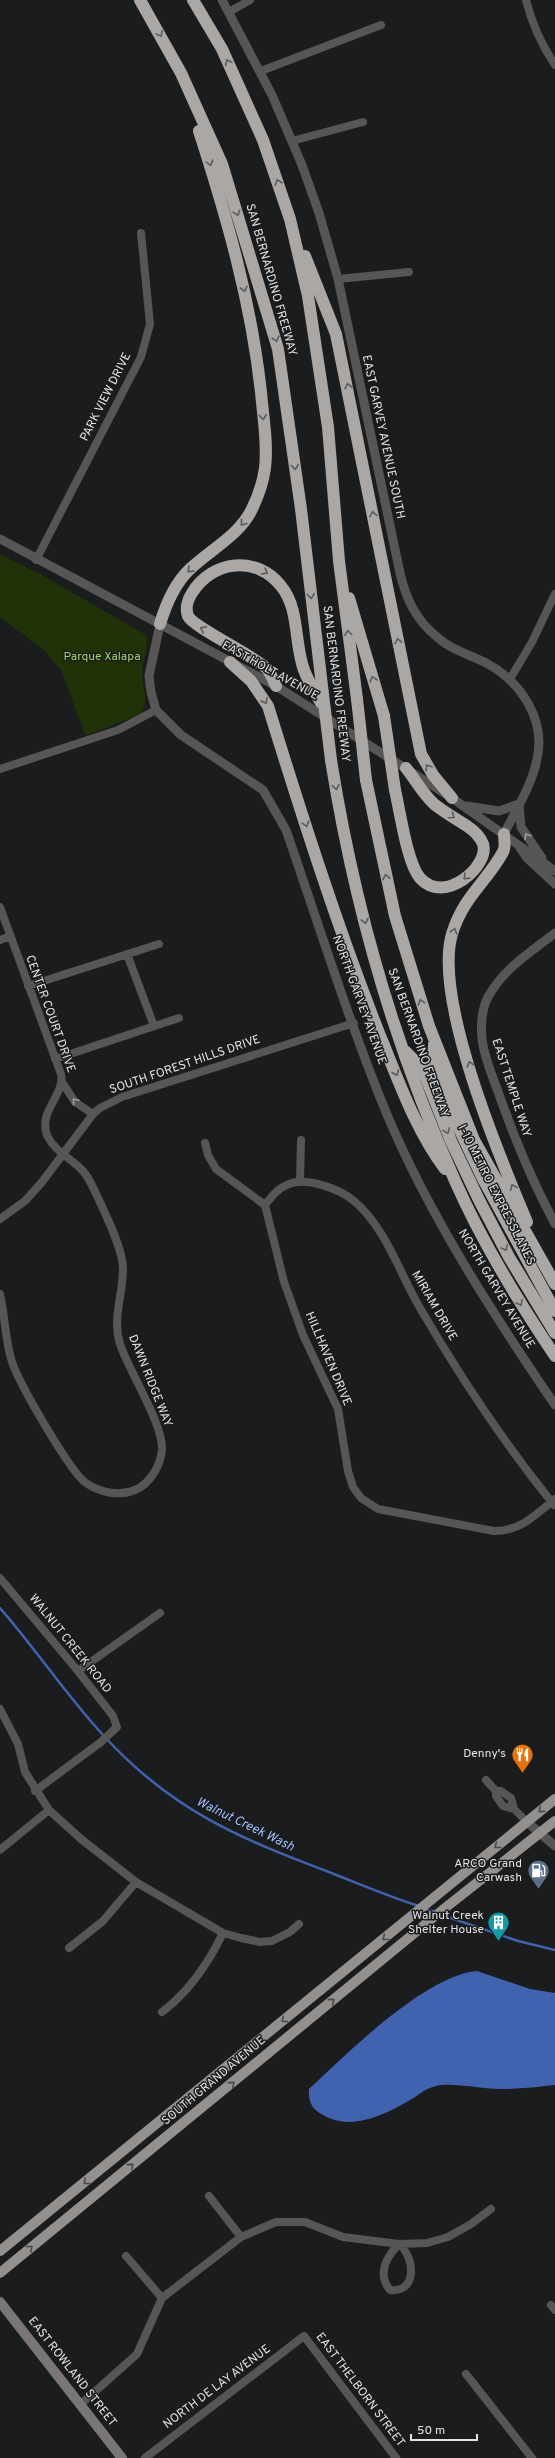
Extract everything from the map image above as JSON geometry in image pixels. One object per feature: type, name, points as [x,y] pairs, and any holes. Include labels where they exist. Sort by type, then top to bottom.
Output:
[{"type":"highway","name":"SAN BERNARDINO FREEWAY","points":[[140,0],[181,73],[222,164],[278,349],[301,509],[331,760],[340,815],[379,977],[403,1049],[456,1183],[520,1304],[555,1356]]},
{"type":"highway","name":"SAN BERNARDINO FREEWAY","points":[[193,0],[222,49],[263,140],[290,219],[308,296],[328,427],[339,561],[366,780],[395,916],[434,1038],[474,1140],[552,1280]]},
{"type":"highway","points":[[160,624],[165,607],[184,575],[234,533],[249,514],[262,482],[265,466],[265,431],[256,352],[249,312],[231,231],[181,73]]},
{"type":"highway","points":[[290,219],[336,334],[421,754],[433,775],[452,798]]},
{"type":"highway","points":[[339,561],[384,716],[395,790],[406,839],[420,877],[428,884],[442,888],[457,885],[467,877],[482,856],[483,844],[476,832],[434,804],[406,768]]},
{"type":"highway","points":[[276,686],[267,668],[235,646],[198,626],[189,617],[188,600],[204,578],[224,567],[240,564],[259,569],[274,579],[287,595],[291,605],[302,664],[325,711]]},
{"type":"highway","points":[[230,662],[252,681],[268,706],[364,996],[395,1072],[429,1147],[456,1183]]},
{"type":"highway","points":[[504,834],[504,851],[460,912],[452,936],[448,970],[462,1036],[497,1148],[552,1280]]},
{"type":"highway","name":"I-10 METRO EXPRESSLANES","points":[[434,1038],[433,1063],[455,1120],[504,1221],[555,1311]]},
{"type":"highway","name":"I-10 METRO EXPRESSLANES","points":[[403,1049],[422,1068],[451,1141],[479,1200],[510,1257],[555,1332]]},
{"type":"main road","name":"SOUTH GRAND AVENUE","points":[[0,2251],[555,1799]]},
{"type":"main road","name":"SOUTH GRAND AVENUE","points":[[0,2273],[432,1918],[555,1821]]},
{"type":"main road","name":"EAST ROWLAND STREET","points":[[0,2302],[122,2458]]},
{"type":"street","name":"EAST GARVEY AVENUE SOUTH","points":[[222,0],[261,72],[292,141],[319,213],[338,279],[400,573],[409,603],[417,617],[438,638],[493,667],[510,679],[520,690],[532,710],[538,734],[537,760],[519,804],[504,834]]},
{"type":"street","points":[[229,12],[250,0]]},
{"type":"street","points":[[526,0],[530,18],[542,45],[555,65]]},
{"type":"street","points":[[261,72],[381,25]]},
{"type":"street","points":[[292,141],[362,122]]},
{"type":"street","name":"PARK VIEW DRIVE","points":[[36,560],[140,357],[150,324],[141,233]]},
{"type":"street","points":[[338,279],[409,272]]},
{"type":"street","name":"EAST HOLT AVENUE","points":[[0,539],[36,560],[276,686],[452,798],[555,871]]},
{"type":"street","points":[[510,679],[532,642],[555,594]]},
{"type":"street","points":[[0,769],[118,730],[156,710],[149,676],[160,624]]},
{"type":"street","name":"NORTH GARVEY AVENUE","points":[[156,710],[181,735],[263,790],[286,830],[388,1116],[424,1191],[464,1263],[555,1405]]},
{"type":"street","points":[[463,806],[499,811],[519,804],[521,827],[546,864]]},
{"type":"street","points":[[517,843],[527,858],[555,884]]},
{"type":"street","name":"CENTER COURT DRIVE","points":[[0,907],[62,1082],[49,1106],[45,1125],[47,1134],[56,1148],[63,1155]]},
{"type":"street","name":"EAST TEMPLE WAY","points":[[555,933],[507,971],[496,984],[487,998],[482,1027],[483,1044],[515,1141],[531,1180],[555,1224]]},
{"type":"street","points":[[0,940],[10,936]]},
{"type":"street","points":[[28,986],[159,944]]},
{"type":"street","points":[[127,954],[154,1026]]},
{"type":"street","points":[[55,1059],[179,1018]]},
{"type":"street","name":"SOUTH FOREST HILLS DRIVE","points":[[0,1219],[25,1201],[63,1155],[93,1114],[100,1108],[122,1097],[354,1023]]},
{"type":"street","points":[[62,1082],[75,1102],[93,1114]]},
{"type":"street","points":[[300,1182],[301,1140]]},
{"type":"street","points":[[205,1143],[208,1155],[216,1169],[265,1205]]},
{"type":"street","name":"DAWN RIDGE WAY","points":[[0,1294],[7,1342],[12,1363],[22,1384],[72,1468],[85,1482],[100,1490],[111,1493],[134,1491],[154,1473],[160,1461],[162,1448],[155,1422],[120,1343],[116,1313],[122,1286],[123,1266],[117,1248],[91,1183],[82,1171],[63,1155]]},
{"type":"street","name":"MIRIAM DRIVE","points":[[265,1205],[275,1192],[289,1184],[300,1182],[329,1187],[352,1199],[372,1217],[420,1308],[480,1406],[554,1502]]},
{"type":"street","name":"HILLHAVEN DRIVE","points":[[265,1205],[286,1288],[303,1336],[338,1409],[348,1471],[353,1487],[361,1498],[378,1510],[494,1531],[509,1531],[520,1526],[554,1502]]},
{"type":"street","name":"WALNUT CREEK ROAD","points":[[0,1578],[78,1671],[113,1716],[117,1727],[101,1742],[35,1791]]},
{"type":"street","points":[[78,1671],[160,1613]]},
{"type":"street","points":[[1,1712],[18,1744],[25,1772],[35,1791],[49,1810],[76,1834],[136,1882],[223,1933],[260,1942],[272,1941],[283,1937],[299,1924]]},
{"type":"street","points":[[486,1780],[496,1791],[496,1796],[503,1806],[514,1809],[555,1846]]},
{"type":"street","points":[[0,1850],[49,1810]]},
{"type":"street","points":[[69,1948],[103,1921],[136,1882]]},
{"type":"street","points":[[162,2012],[186,1992],[213,1953],[223,1933]]},
{"type":"street","points":[[209,2196],[241,2237]]},
{"type":"street","points":[[81,2404],[137,2354],[162,2298],[241,2237],[276,2222],[305,2222],[343,2237],[399,2244],[427,2243],[448,2237],[492,2210]]},
{"type":"street","points":[[399,2244],[406,2249],[412,2270],[406,2287],[398,2291],[390,2290],[385,2284],[383,2272],[386,2260],[399,2244]]},
{"type":"street","points":[[126,2256],[162,2298]]},
{"type":"street","name":"NORTH DE LAY AVENUE","points":[[145,2458],[304,2336]]},
{"type":"street","name":"EAST THELBORN STREET","points":[[304,2336],[396,2458]]},
{"type":"street","points":[[466,2374],[532,2458]]},
{"type":"green space","name":"Parque Xalapa","points":[[0,554],[47,578],[146,635],[147,640],[142,672],[145,704],[141,714],[88,735],[85,734],[61,670],[44,650],[0,617]]},
{"type":"water","points":[[477,1971],[530,1989],[555,1993],[555,2085],[500,2089],[442,2085],[426,2090],[412,2099],[380,2115],[357,2121],[345,2122],[334,2120],[313,2108],[309,2098],[309,2089],[365,2037],[411,2001],[434,1986],[456,1976]]},
{"type":"waterway","name":"Walnut Creek Wash","points":[[0,1608],[89,1720],[129,1761],[155,1784],[182,1803],[238,1835],[376,1891],[419,1906]]},
{"type":"waterway","name":"Walnut Creek Wash","points":[[425,1909],[436,1912]]},
{"type":"waterway","name":"Walnut Creek Wash","points":[[442,1915],[518,1941],[555,1950]]},
{"type":"place","name":"Denny's","points":[[522,1774]]},
{"type":"place","name":"ARCO Grand Carwash","points":[[538,1890]]},
{"type":"place","name":"Walnut Creek Shelter House","points":[[499,1942]]}]
